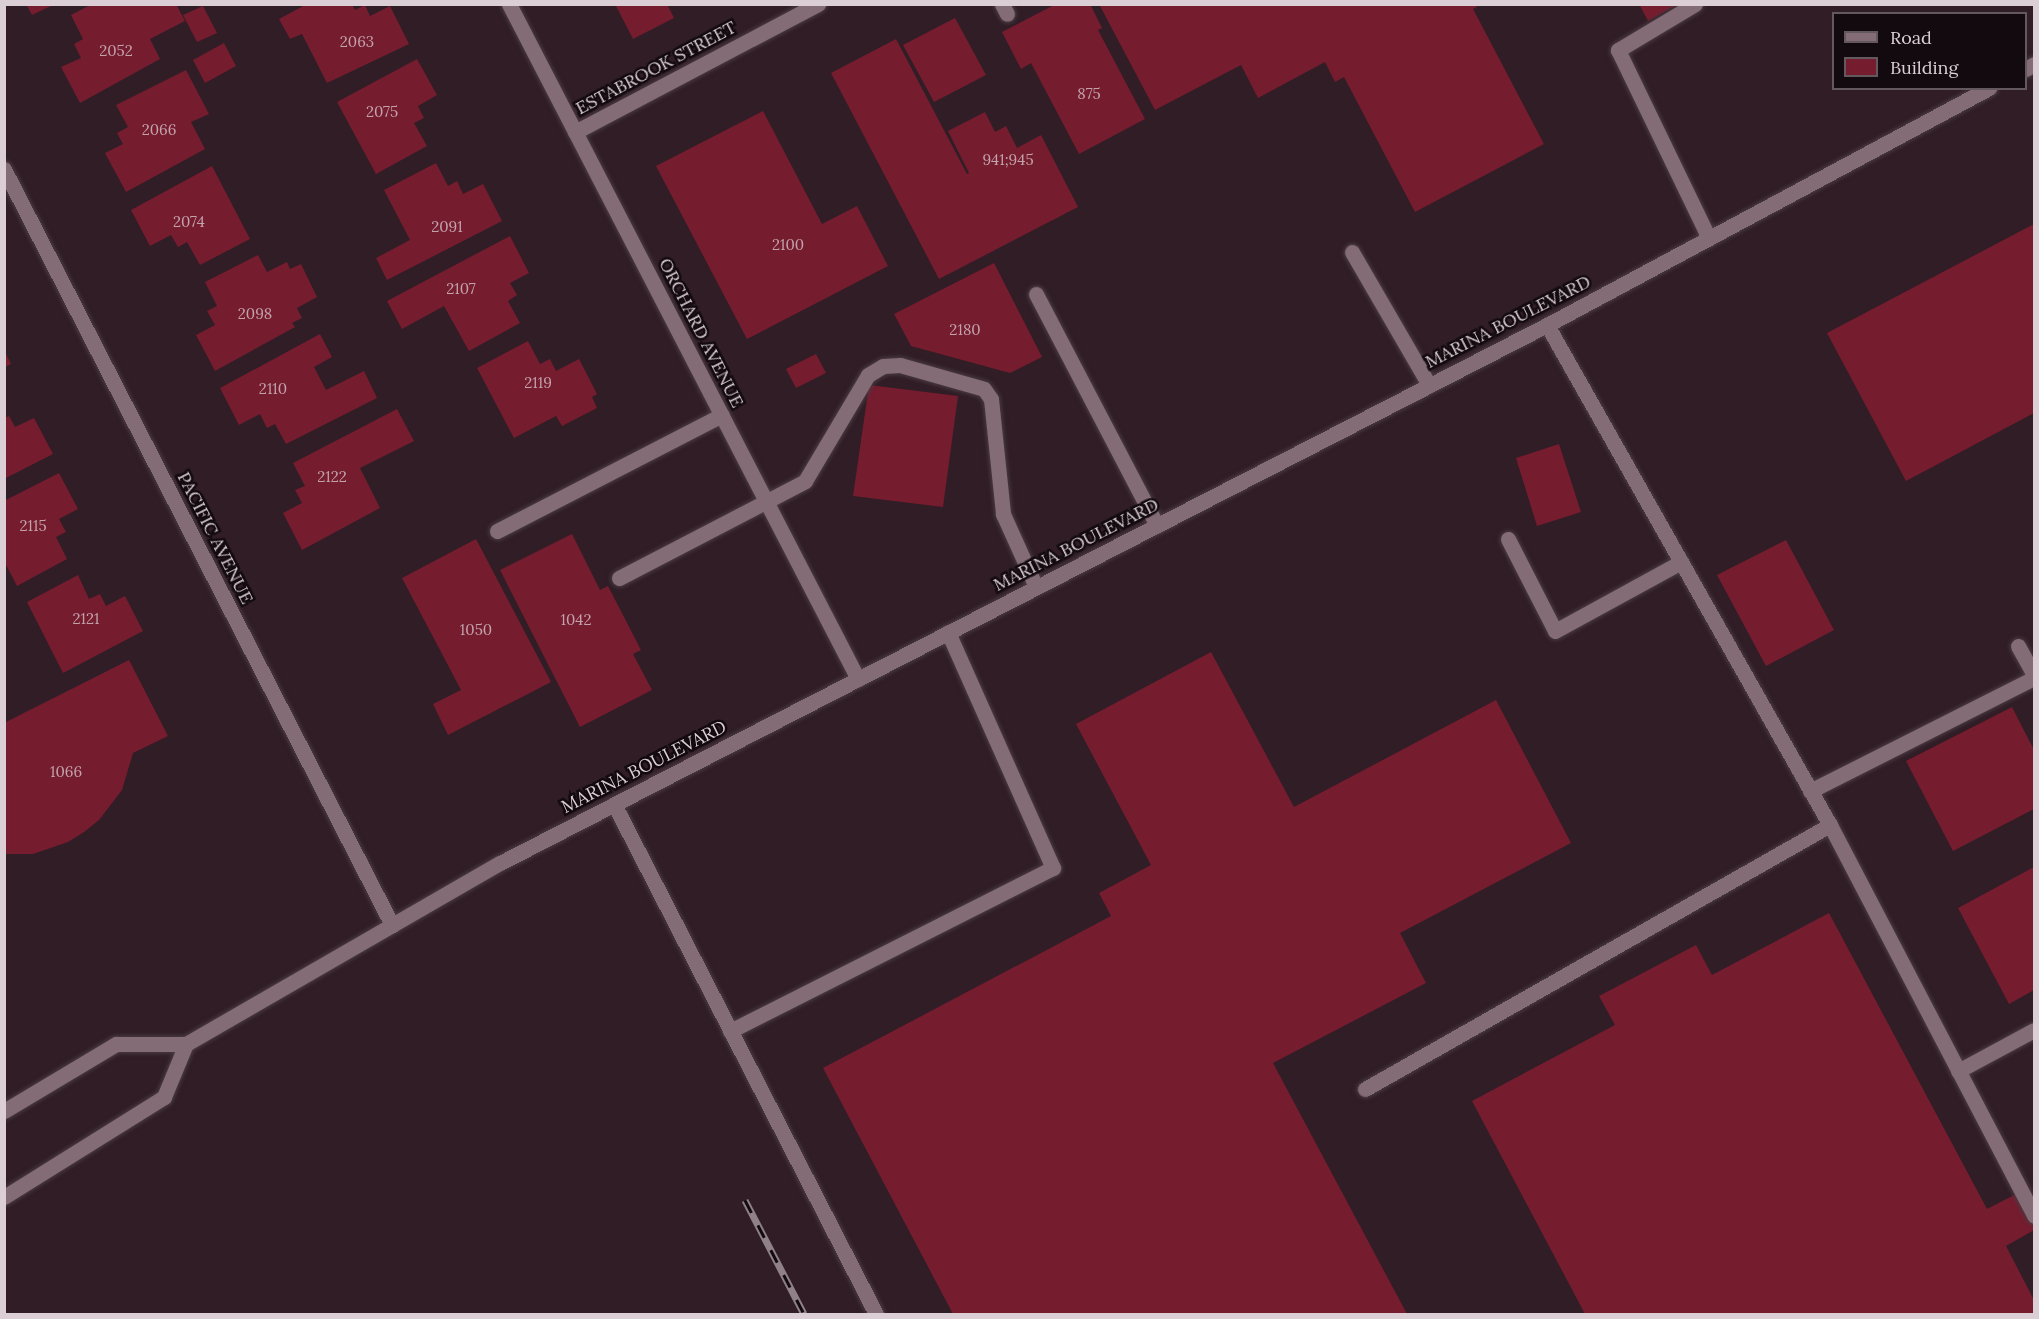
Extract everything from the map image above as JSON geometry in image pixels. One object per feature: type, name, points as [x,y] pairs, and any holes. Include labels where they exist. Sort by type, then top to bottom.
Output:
[{"type":"main road","name":"ORCHARD AVENUE","points":[[509,4],[858,679]]},
{"type":"main road","name":"ESTABROOK STREET","points":[[575,132],[818,4]]},
{"type":"main road","points":[[1695,4],[1618,50],[1709,238]]},
{"type":"main road","name":"MARINA BOULEVARD","points":[[186,1044],[392,925],[614,804],[1429,385],[1985,90]]},
{"type":"main road","name":"PACIFIC AVENUE","points":[[4,169],[392,925]]},
{"type":"main road","points":[[1352,252],[1429,385]]},
{"type":"main road","points":[[1036,294],[1157,525]]},
{"type":"main road","points":[[1546,324],[1830,825],[2034,1215]]},
{"type":"main road","points":[[620,578],[806,481],[868,375],[883,366],[900,365],[984,389],[995,418],[1003,514],[1036,587]]},
{"type":"main road","points":[[497,531],[722,415]]},
{"type":"main road","points":[[1508,539],[1555,631],[1680,562]]},
{"type":"main road","points":[[730,1031],[1053,868],[948,632]]},
{"type":"main road","points":[[1810,791],[2034,676],[2018,646]]},
{"type":"main road","points":[[614,804],[876,1314]]},
{"type":"main road","points":[[1365,1089],[1830,825]]},
{"type":"main road","points":[[1958,1071],[2034,1030]]},
{"type":"main road","points":[[4,1111],[116,1044],[186,1044],[164,1097],[4,1197]]},
{"type":"building","points":[[26,4],[55,4],[32,15]]},
{"type":"building","points":[[92,4],[176,4],[185,21],[150,39],[160,59],[80,103],[61,67],[81,58],[74,44],[83,39],[71,15]]},
{"type":"building","points":[[307,4],[352,4],[355,10],[365,5],[370,16],[390,6],[409,44],[327,83],[302,34],[290,39],[279,19]]},
{"type":"building","points":[[615,4],[667,4],[674,18],[633,39]]},
{"type":"building","points":[[1056,4],[1090,4],[1102,28],[1098,30],[1145,119],[1079,154],[1031,63],[1021,69],[1002,32]]},
{"type":"building","points":[[1099,4],[1481,4],[1473,9],[1544,144],[1415,212],[1344,77],[1335,82],[1325,62],[1258,98],[1241,65],[1155,110]]},
{"type":"building","points":[[1639,4],[1678,4],[1648,21]]},
{"type":"building","points":[[203,6],[217,33],[197,42],[183,15]]},
{"type":"building","points":[[955,18],[986,75],[934,102],[903,45]]},
{"type":"building","points":[[896,39],[967,174],[969,173],[948,131],[985,112],[995,132],[1006,126],[1017,148],[1041,135],[1078,207],[939,279],[831,73]]},
{"type":"building","points":[[224,43],[236,66],[205,83],[193,60]]},
{"type":"building","points":[[417,59],[437,95],[418,106],[424,118],[414,123],[427,146],[376,174],[337,102]]},
{"type":"building","points":[[186,70],[209,114],[191,122],[205,149],[126,192],[105,153],[123,144],[117,133],[128,127],[116,105]]},
{"type":"building","points":[[763,111],[822,224],[857,206],[888,266],[747,339],[656,166]]},
{"type":"building","points":[[436,163],[448,186],[457,181],[463,194],[483,184],[502,221],[387,280],[376,258],[410,240],[384,190]]},
{"type":"building","points":[[212,166],[250,239],[200,265],[187,242],[178,247],[171,235],[150,246],[131,210]]},
{"type":"building","points":[[2034,224],[2034,413],[1906,481],[1827,333]]},
{"type":"building","points":[[510,236],[529,273],[510,283],[517,295],[508,301],[520,323],[469,351],[444,306],[402,329],[387,301]]},
{"type":"building","points":[[258,255],[267,272],[287,262],[290,269],[301,264],[317,297],[297,308],[302,318],[292,323],[295,327],[215,371],[196,335],[215,325],[207,311],[217,306],[205,282]]},
{"type":"building","points":[[994,263],[1042,357],[1010,373],[911,346],[894,314]]},
{"type":"building","points":[[320,334],[332,357],[314,367],[326,390],[364,371],[377,398],[286,444],[275,424],[267,428],[260,414],[239,425],[220,388]]},
{"type":"building","points":[[528,341],[540,364],[550,359],[556,371],[579,359],[597,394],[592,397],[597,408],[562,426],[556,416],[514,438],[477,368]]},
{"type":"building","points":[[5,352],[11,364],[5,367]]},
{"type":"building","points":[[816,354],[826,373],[796,388],[786,369]]},
{"type":"building","points":[[869,385],[958,396],[943,507],[853,496]]},
{"type":"building","points":[[397,409],[414,441],[360,468],[380,508],[302,550],[283,513],[302,503],[295,490],[305,486],[293,463]]},
{"type":"building","points":[[9,416],[15,427],[34,418],[53,454],[4,479],[4,418]]},
{"type":"building","points":[[1559,444],[1581,512],[1537,526],[1516,458]]},
{"type":"building","points":[[59,473],[78,509],[59,519],[66,532],[56,537],[67,559],[17,586],[4,561],[4,501]]},
{"type":"building","points":[[572,534],[600,590],[608,586],[641,650],[633,654],[652,690],[580,727],[500,570]]},
{"type":"building","points":[[476,539],[551,682],[448,735],[433,704],[461,690],[402,578]]},
{"type":"building","points":[[1786,540],[1834,630],[1766,666],[1717,575]]},
{"type":"building","points":[[78,575],[89,599],[100,594],[106,606],[125,596],[143,631],[63,673],[27,602]]},
{"type":"building","points":[[1211,652],[1294,807],[1496,700],[1571,843],[1400,933],[1426,983],[1273,1063],[1407,1314],[953,1314],[823,1068],[1111,916],[1099,893],[1151,865],[1076,724]]},
{"type":"building","points":[[129,660],[168,736],[133,753],[122,790],[99,820],[84,832],[68,842],[33,854],[4,854],[4,723]]},
{"type":"building","points":[[2012,707],[2034,750],[2034,809],[1953,851],[1906,761]]},
{"type":"building","points":[[2034,867],[2034,990],[2009,1004],[1958,908]]},
{"type":"building","points":[[1829,913],[1987,1209],[2020,1192],[2034,1219],[2034,1230],[2006,1246],[2034,1300],[2034,1314],[1585,1314],[1472,1101],[1615,1025],[1599,996],[1696,945],[1712,975]]},
{"type":"railway","points":[[745,1200],[804,1314]]}]
